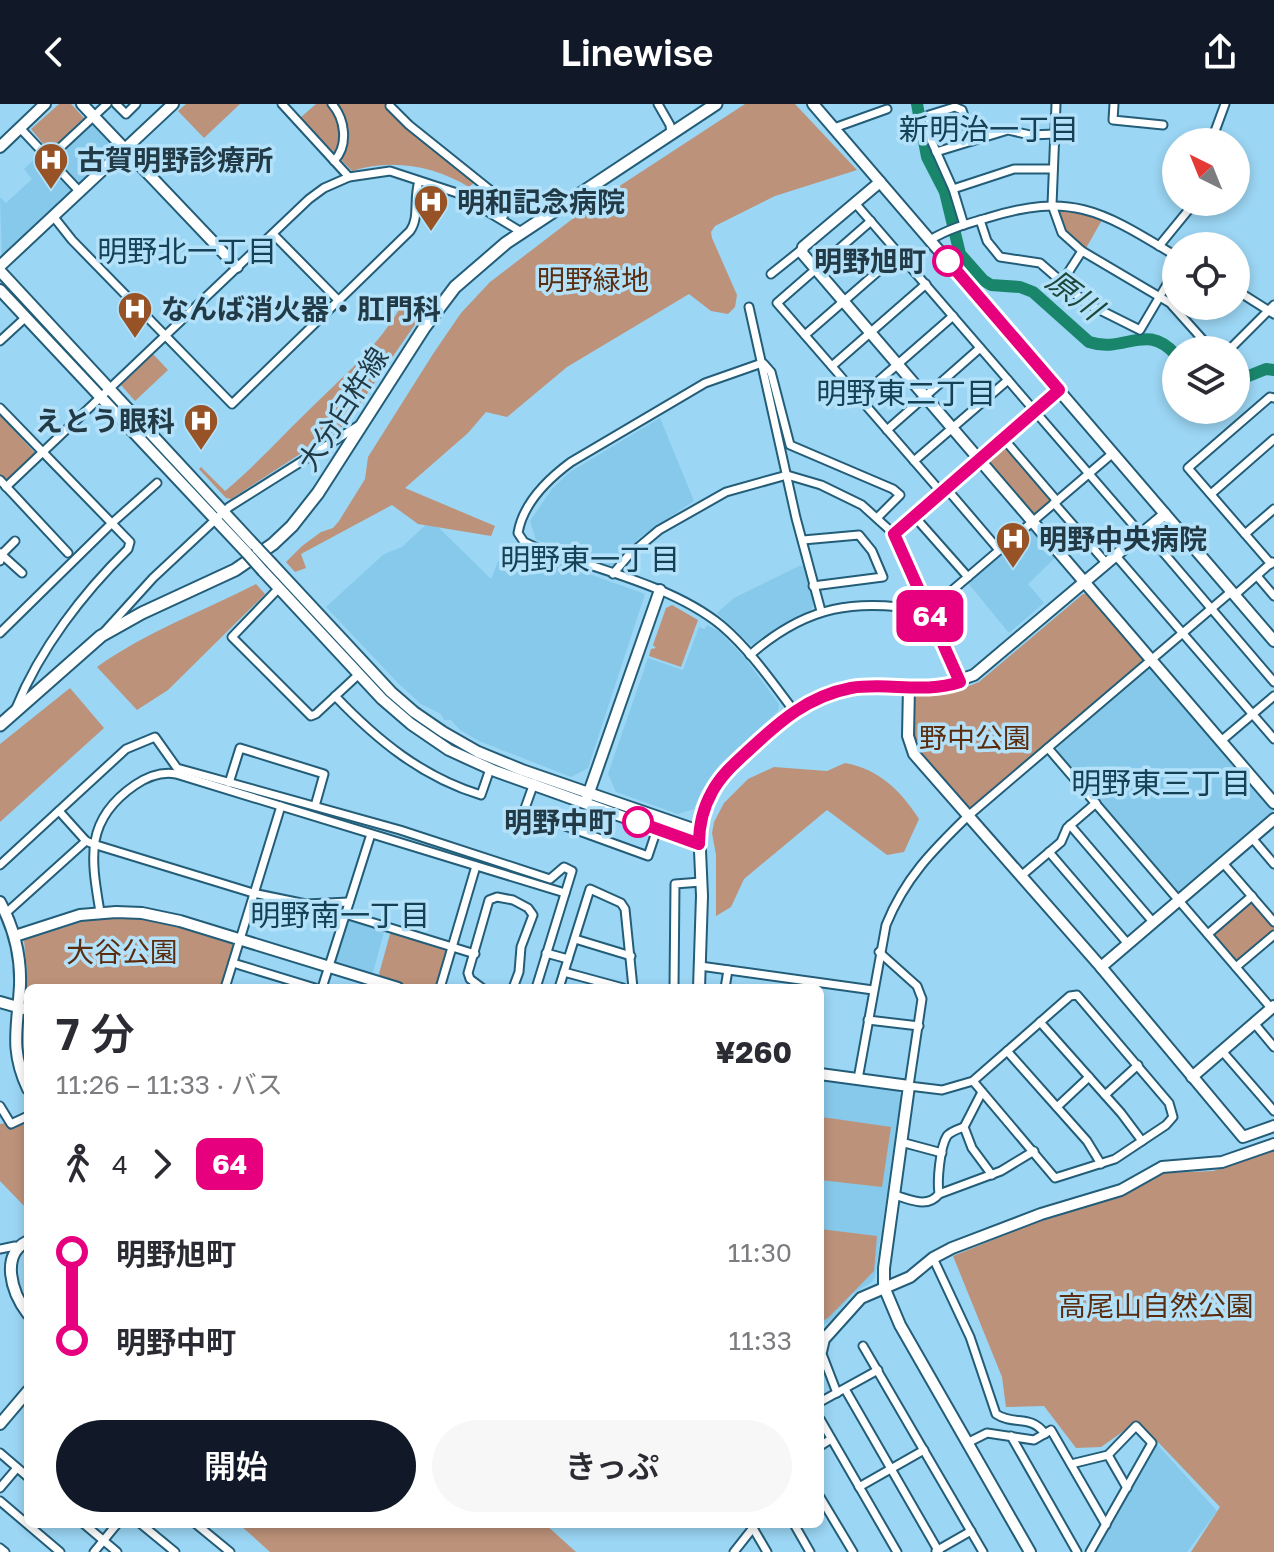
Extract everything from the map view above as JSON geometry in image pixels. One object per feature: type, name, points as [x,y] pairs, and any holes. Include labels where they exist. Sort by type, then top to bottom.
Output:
[{"type":"main road","name":"大分臼杵線","points":[[0,725],[101,636],[142,613],[235,570],[264,552],[309,506],[424,328],[455,287],[496,251],[715,105]]},
{"type":"street","points":[[0,147],[45,104]]},
{"type":"street","points":[[82,104],[237,267]]},
{"type":"street","points":[[49,158],[107,104]]},
{"type":"street","points":[[116,104],[126,114],[136,104]]},
{"type":"street","points":[[173,104],[0,269],[219,515]]},
{"type":"street","points":[[282,104],[349,177]]},
{"type":"street","points":[[332,104],[342,116],[344,125],[340,155],[334,161]]},
{"type":"street","points":[[658,104],[670,125],[671,134]]},
{"type":"street","points":[[813,104],[1274,641]]},
{"type":"street","points":[[1056,104],[1052,205],[1062,233],[1082,251],[1160,297],[1177,310],[1200,336]]},
{"type":"street","points":[[1114,104],[1113,120],[1163,125]]},
{"type":"street","points":[[1216,128],[1225,104]]},
{"type":"street","points":[[390,106],[500,198],[506,210],[502,219]]},
{"type":"street","points":[[963,225],[953,189],[929,136],[929,115],[955,107],[962,110],[972,141]]},
{"type":"street","points":[[834,128],[887,109]]},
{"type":"street","points":[[20,128],[80,192]]},
{"type":"street","points":[[936,152],[1008,130],[1030,135],[1055,134]]},
{"type":"street","points":[[953,189],[1014,169],[1053,169]]},
{"type":"street","points":[[68,553],[3,484],[43,453],[324,188],[349,177],[390,171],[457,193],[523,233]]},
{"type":"street","points":[[53,216],[72,240],[232,404],[414,226],[413,199],[419,181]]},
{"type":"street","points":[[771,274],[880,182]]},
{"type":"street","points":[[855,203],[1274,682]]},
{"type":"street","points":[[930,240],[946,230],[1018,208],[1052,205],[1089,210],[1119,222],[1162,248]]},
{"type":"street","points":[[1159,246],[1184,216]]},
{"type":"street","points":[[980,220],[987,241],[1000,257],[1037,262],[1086,303],[1140,330],[1162,294]]},
{"type":"street","points":[[871,221],[777,303],[914,461],[999,550]]},
{"type":"street","points":[[273,234],[339,301]]},
{"type":"street","points":[[801,250],[1274,803]]},
{"type":"street","points":[[1062,282],[1082,251]]},
{"type":"street","points":[[805,335],[899,253]]},
{"type":"street","points":[[832,366],[926,284]]},
{"type":"street","points":[[0,290],[100,397],[391,692],[414,712],[458,741],[535,780]]},
{"type":"street","points":[[1244,336],[1273,309],[1250,297]]},
{"type":"street","points":[[749,307],[821,611]]},
{"type":"street","points":[[859,398],[953,316]]},
{"type":"street","points":[[0,341],[25,318]]},
{"type":"street","points":[[887,430],[980,348]]},
{"type":"street","points":[[762,363],[771,372],[790,445],[893,489],[900,495],[878,517]]},
{"type":"street","points":[[762,363],[726,374],[684,394],[571,462],[534,498],[518,531],[524,542],[660,590],[710,617],[750,655],[794,711]]},
{"type":"street","points":[[914,461],[1008,380]]},
{"type":"street","points":[[894,534],[1059,390]]},
{"type":"street","points":[[858,1079],[879,952],[895,903],[926,856],[968,816],[1211,609],[1272,562],[1188,468],[1270,397],[1274,398]]},
{"type":"street","points":[[0,408],[130,542],[128,549],[89,590],[45,653],[12,714]]},
{"type":"street","points":[[101,636],[131,600],[219,515],[363,423]]},
{"type":"street","points":[[1003,438],[1107,564]]},
{"type":"street","points":[[1211,494],[1274,439]]},
{"type":"street","points":[[750,655],[782,631],[821,611],[865,604],[928,611],[1113,453]]},
{"type":"street","points":[[613,574],[638,546],[688,512],[738,488],[787,475],[846,495],[878,517],[894,534],[960,682]]},
{"type":"street","points":[[0,633],[157,483]]},
{"type":"street","points":[[1245,534],[1274,509]]},
{"type":"street","points":[[699,984],[699,831],[704,808],[718,782],[775,726],[814,700],[861,687],[939,687],[960,682],[987,666],[1165,514]]},
{"type":"street","points":[[914,516],[968,577]]},
{"type":"street","points":[[803,540],[859,535],[872,551],[883,577],[813,586]]},
{"type":"street","points":[[15,541],[1,556],[22,573]]},
{"type":"street","points":[[1116,556],[1274,739]]},
{"type":"street","points":[[268,567],[279,588],[388,704],[449,750],[490,769],[699,831]]},
{"type":"street","points":[[1257,576],[1274,596]]},
{"type":"street","points":[[34,587],[41,593]]},
{"type":"street","points":[[279,588],[232,637],[308,714],[316,714],[359,674]]},
{"type":"street","points":[[587,798],[660,590]]},
{"type":"street","points":[[909,687],[910,747],[1243,1137],[1274,1126]]},
{"type":"street","points":[[335,696],[378,738],[444,781],[481,795],[490,769]]},
{"type":"street","points":[[1221,741],[1274,696]]},
{"type":"street","points":[[0,865],[126,749],[155,737],[176,771],[565,893]]},
{"type":"street","points":[[229,783],[240,748],[324,774],[315,806]]},
{"type":"street","points":[[1048,748],[1273,1007],[1192,1077]]},
{"type":"street","points":[[6,913],[90,843],[106,811],[124,792],[148,777],[176,771],[400,830],[550,879],[564,867],[572,871],[537,984]]},
{"type":"street","points":[[535,780],[524,811],[648,856],[657,829]]},
{"type":"street","points":[[587,798],[699,844]]},
{"type":"street","points":[[1021,876],[1061,842],[1070,825],[1096,803]]},
{"type":"street","points":[[226,984],[281,806]]},
{"type":"street","points":[[59,811],[90,843],[253,893],[306,904],[349,902]]},
{"type":"street","points":[[1101,967],[1274,819]]},
{"type":"street","points":[[1070,825],[1153,922]]},
{"type":"street","points":[[323,984],[371,834]]},
{"type":"street","points":[[1252,838],[1274,864]]},
{"type":"street","points":[[90,843],[100,912]]},
{"type":"street","points":[[1049,852],[1128,944]]},
{"type":"street","points":[[1223,863],[1274,922]]},
{"type":"street","points":[[441,984],[476,866]]},
{"type":"street","points":[[674,984],[675,884],[701,882]]},
{"type":"street","points":[[560,984],[590,889],[621,903],[625,909],[633,984]]},
{"type":"street","points":[[1208,934],[1252,896]]},
{"type":"street","points":[[478,984],[468,975],[489,900],[501,897],[528,908],[533,918],[521,947],[514,984]]},
{"type":"street","points":[[0,902],[15,936],[23,1008],[15,1045],[24,1080]]},
{"type":"street","points":[[15,936],[63,918],[100,912],[155,915],[385,984]]},
{"type":"street","points":[[345,914],[475,954]]},
{"type":"street","points":[[1236,967],[1274,935]]},
{"type":"street","points":[[575,939],[631,956]]},
{"type":"street","points":[[879,952],[917,986],[922,999],[884,1268],[884,1287],[905,1334],[1030,1552]]},
{"type":"street","points":[[546,953],[568,959]]},
{"type":"street","points":[[233,963],[302,984]]},
{"type":"street","points":[[700,966],[873,990]]},
{"type":"street","points":[[726,984],[728,970]]},
{"type":"street","points":[[564,972],[608,984]]},
{"type":"street","points":[[769,984],[770,976]]},
{"type":"street","points":[[824,1075],[942,1090],[973,1081],[1070,996],[1077,995],[1169,1103],[1173,1113],[1169,1123],[1101,1164],[1055,1178],[973,1081]]},
{"type":"street","points":[[0,1002],[23,1008]]},
{"type":"street","points":[[868,1020],[919,1026]]},
{"type":"street","points":[[1040,1022],[1142,1141]]},
{"type":"street","points":[[1254,1023],[1274,1047]]},
{"type":"street","points":[[1007,1051],[1087,1141],[1101,1164]]},
{"type":"street","points":[[1222,1051],[1274,1111]]},
{"type":"street","points":[[1105,1095],[1138,1065]]},
{"type":"street","points":[[1057,1107],[1089,1077]]},
{"type":"street","points":[[939,1194],[938,1179],[947,1137],[964,1127],[982,1092]]},
{"type":"street","points":[[0,1106],[11,1124],[24,1118]]},
{"type":"street","points":[[964,1127],[972,1148],[992,1175]]},
{"type":"street","points":[[901,1142],[942,1153]]},
{"type":"street","points":[[824,1336],[861,1298],[910,1277],[933,1258],[1041,1214],[1121,1190],[1162,1167],[1222,1162],[1274,1144]]},
{"type":"street","points":[[894,1195],[928,1203],[939,1194],[1016,1164],[1034,1151]]},
{"type":"street","points":[[0,1249],[24,1243]]},
{"type":"street","points":[[15,1246],[6,1258],[3,1276],[24,1309]]},
{"type":"street","points":[[933,1258],[970,1337],[996,1414],[1001,1418],[1034,1422],[1045,1434]]},
{"type":"street","points":[[863,1346],[983,1552]]},
{"type":"street","points":[[824,1358],[937,1551],[971,1531]]},
{"type":"street","points":[[824,1400],[878,1370]]},
{"type":"street","points":[[0,1424],[24,1396]]},
{"type":"street","points":[[824,1426],[897,1552]]},
{"type":"street","points":[[1071,1464],[1108,1455],[1136,1426],[1152,1443],[1090,1552]]},
{"type":"street","points":[[967,1443],[987,1433],[1034,1440],[1051,1430],[1106,1525]]},
{"type":"street","points":[[1011,1436],[1077,1552]]},
{"type":"street","points":[[824,1443],[831,1439]]},
{"type":"street","points":[[859,1487],[924,1450]]},
{"type":"street","points":[[0,1453],[24,1474]]},
{"type":"street","points":[[1108,1455],[1127,1488]]},
{"type":"street","points":[[0,1488],[17,1468]]},
{"type":"street","points":[[0,1501],[24,1521]]},
{"type":"street","points":[[824,1504],[853,1552]]},
{"type":"street","points":[[32,1528],[60,1552]]},
{"type":"street","points":[[89,1528],[117,1552]]},
{"type":"street","points":[[94,1552],[114,1528]]},
{"type":"street","points":[[146,1528],[175,1552]]},
{"type":"street","points":[[201,1528],[230,1552]]},
{"type":"street","points":[[734,1552],[752,1528]]},
{"type":"street","points":[[755,1528],[767,1552]]},
{"type":"street","points":[[796,1528],[810,1552]]},
{"type":"street","points":[[0,1548],[5,1552]]},
{"type":"shaded area","points":[[91,121],[115,144],[115,148],[80,183],[76,183],[55,160],[55,155]]},
{"type":"shaded area","points":[[40,154],[72,188],[72,192],[2,259],[0,197],[6,203],[32,179],[24,169]]},
{"type":"shaded area","points":[[660,418],[694,501],[639,538],[611,567],[536,540],[530,521],[552,489],[570,472]]},
{"type":"shaded area","points":[[431,520],[491,579],[505,544],[645,594],[588,768],[571,777],[479,741],[460,730],[451,720],[444,720],[441,714],[421,704],[398,683],[326,607],[384,554],[402,547]]},
{"type":"shaded area","name":"明野中央病院","points":[[1031,529],[1056,557],[1028,584],[1044,603],[1009,633],[968,583]]},
{"type":"shaded area","points":[[804,566],[814,604],[811,610],[777,628],[756,644],[751,645],[717,613],[734,598]]},
{"type":"shaded area","points":[[707,625],[720,632],[745,658],[779,704],[778,711],[718,767],[694,809],[678,814],[616,792],[608,774],[648,658],[683,670],[699,627],[705,629]]},
{"type":"shaded area","points":[[1149,669],[1153,669],[1274,809],[1273,815],[1180,894],[1057,752],[1058,747]]},
{"type":"shaded area","points":[[349,918],[384,932],[373,972],[369,974],[338,964],[335,960]]},
{"type":"shaded area","points":[[824,1080],[898,1090],[901,1096],[875,1276],[872,1282],[852,1294],[834,1318],[824,1324]]},
{"type":"shaded area","points":[[1156,1443],[1217,1511],[1187,1552],[1094,1552]]},
{"type":"green space","points":[[59,104],[71,104],[84,118],[49,151],[31,129]]},
{"type":"green space","points":[[186,104],[240,104],[204,138],[178,111]]},
{"type":"green space","points":[[316,104],[385,104],[476,181],[469,187],[442,174],[412,166],[382,165],[352,171],[300,118]]},
{"type":"green space","name":"明野緑地","points":[[745,104],[795,104],[857,170],[775,196],[715,226],[711,232],[712,238],[737,295],[735,307],[728,314],[711,311],[689,294],[567,367],[507,417],[486,412],[468,433],[405,488],[495,526],[491,536],[418,524],[392,505],[301,554],[306,568],[295,572],[286,562],[302,546],[321,532],[333,528],[339,521],[365,479],[368,457],[433,354],[461,313],[490,282],[592,204]]},
{"type":"green space","points":[[1059,211],[1081,212],[1102,220],[1085,250],[1063,228]]},
{"type":"green space","points":[[414,299],[425,310],[346,424],[231,499],[226,498],[199,469],[201,467],[225,491],[359,361],[404,301]]},
{"type":"green space","points":[[153,354],[168,370],[135,401],[121,385]]},
{"type":"green space","points":[[0,415],[35,453],[34,459],[6,483],[0,476]]},
{"type":"green space","points":[[1002,443],[1051,497],[1051,501],[1035,515],[986,458]]},
{"type":"green space","points":[[256,584],[265,594],[168,690],[137,710],[97,667],[155,632]]},
{"type":"green space","name":"野中公園","points":[[1083,594],[1089,594],[1142,656],[1142,661],[971,808],[966,808],[914,748],[912,700],[917,696],[954,692],[979,682]]},
{"type":"green space","points":[[672,605],[698,620],[681,667],[649,656],[651,649],[656,648],[653,645],[666,608]]},
{"type":"green space","points":[[70,688],[104,728],[0,822],[0,744]]},
{"type":"green space","points":[[845,763],[879,776],[905,799],[919,819],[904,852],[887,855],[827,810],[744,879],[731,907],[716,916],[716,855],[712,833],[724,803],[748,779],[774,767],[827,771]]},
{"type":"green space","points":[[1253,901],[1274,926],[1274,932],[1240,962],[1214,936]]},
{"type":"green space","name":"大谷公園","points":[[124,917],[170,924],[234,944],[222,984],[26,984],[24,940],[91,919]]},
{"type":"green space","points":[[393,932],[446,948],[448,951],[437,984],[403,984],[381,977],[379,974]]},
{"type":"green space","points":[[824,1117],[891,1127],[882,1187],[824,1180]]},
{"type":"green space","points":[[24,1120],[24,1206],[0,1181],[0,1124]]},
{"type":"green space","name":"高尾山自然公園","points":[[1274,1151],[1274,1552],[1191,1552],[1220,1507],[1138,1421],[1101,1447],[1076,1448],[1044,1406],[1006,1407],[1002,1377],[953,1256],[1029,1225],[1104,1201],[1164,1173],[1213,1171]]},
{"type":"green space","points":[[824,1229],[877,1236],[874,1271],[824,1320]]},
{"type":"green space","points":[[243,1528],[549,1528],[576,1552],[270,1552]]},
{"type":"waterway","name":"原川","points":[[917,104],[927,157],[945,192],[960,254],[983,280],[991,285],[1020,287],[1033,292],[1089,342],[1102,345],[1145,339],[1162,344]]},
{"type":"waterway","name":"原川","points":[[1250,375],[1266,369],[1274,370]]},
{"type":"bus line","name":"64","points":[[638,822],[699,844],[701,820],[718,782],[775,726],[805,704],[824,695],[853,688],[929,688],[960,682],[894,534],[1059,390],[948,261]]},
{"type":"place","name":"古賀明野診療所","points":[[51,191]]},
{"type":"place","name":"明和記念病院","points":[[431,233]]},
{"type":"place","name":"明野旭町","points":[[948,261]]},
{"type":"place","name":"なんば消火器・肛門科","points":[[135,340]]},
{"type":"place","name":"えとう眼科","points":[[201,452]]},
{"type":"place","name":"明野中央病院","points":[[1013,570]]},
{"type":"place","name":"明野中町","points":[[638,822]]},
{"type":"district","name":"新明治一丁目","points":[[989,130]]},
{"type":"district","name":"明野北一丁目","points":[[187,252]]},
{"type":"district","name":"明野東二丁目","points":[[906,394]]},
{"type":"district","name":"明野東一丁目","points":[[590,560]]},
{"type":"district","name":"明野東三丁目","points":[[1161,784]]},
{"type":"district","name":"明野南一丁目","points":[[340,916]]}]
